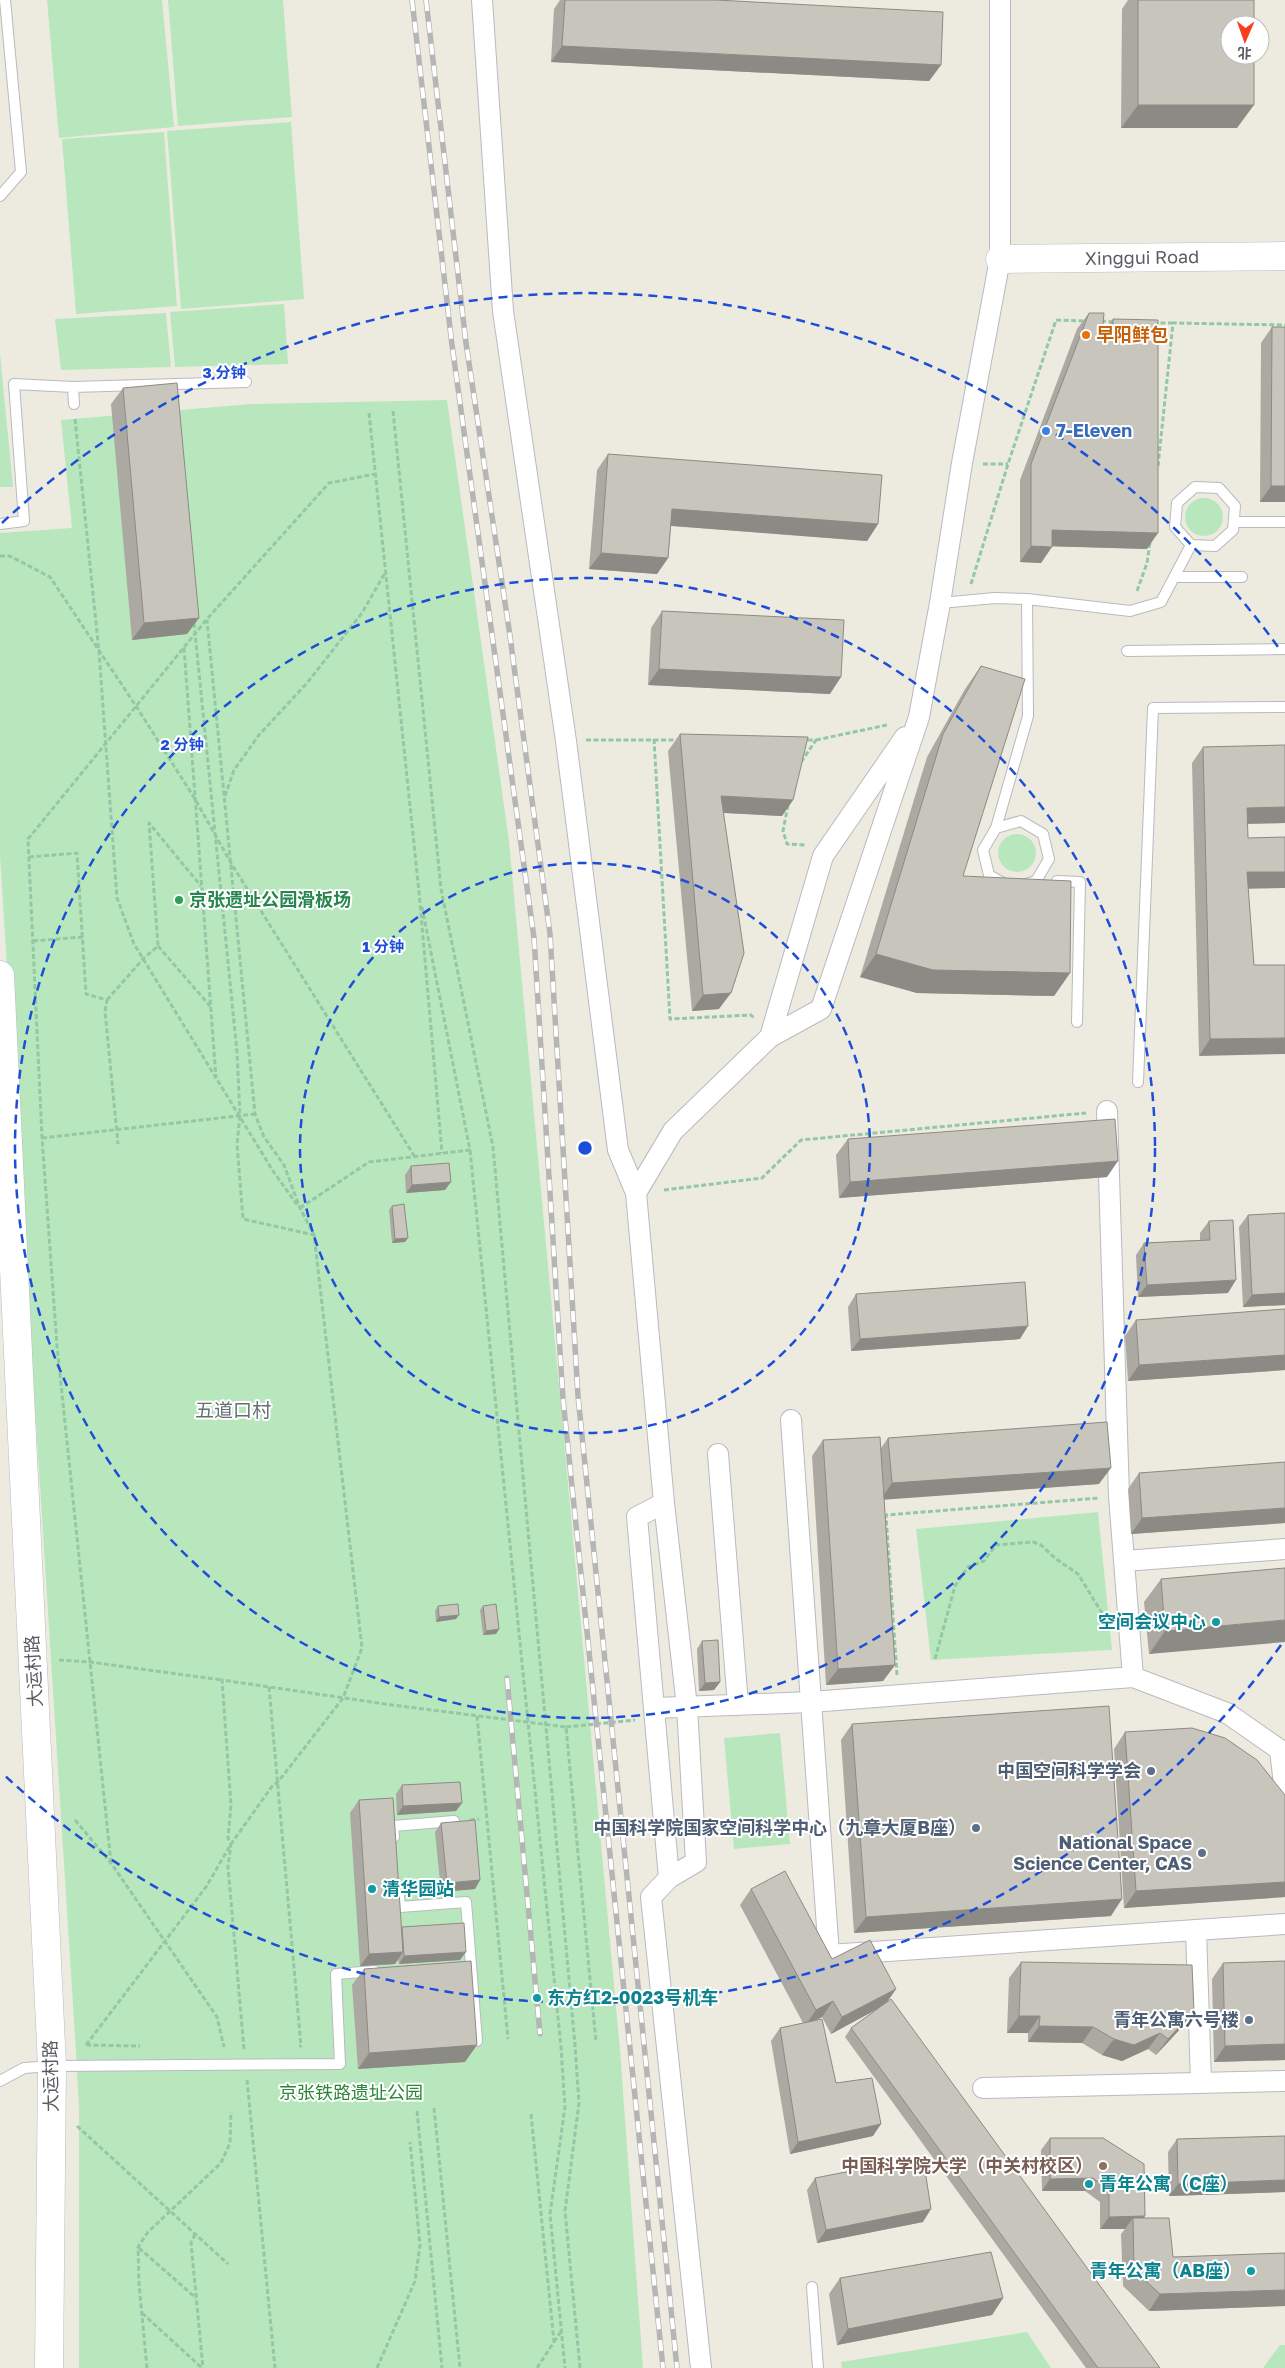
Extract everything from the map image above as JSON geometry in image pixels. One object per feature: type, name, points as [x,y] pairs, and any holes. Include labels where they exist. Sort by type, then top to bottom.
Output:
[{"type":"street","points":[[482,0],[503,312],[566,741],[618,1150],[636,1193],[664,1503],[687,1707],[696,1862],[670,1878],[651,1898],[701,2368]]},
{"type":"street","points":[[636,1193],[673,1131],[770,1037],[821,1009],[919,717],[940,603],[962,463],[1000,259],[1000,0]]},
{"type":"street","name":"Xinggui Road","points":[[1000,259],[1285,256]]},
{"type":"street","points":[[770,1037],[823,856],[919,717]]},
{"type":"street","name":"大运村路","points":[[0,975],[52,2066],[49,2368]]},
{"type":"street","points":[[1107,1110],[1119,1496],[1133,1677]]},
{"type":"street","points":[[791,1420],[829,1955],[1285,1924]]},
{"type":"street","points":[[718,1454],[738,1705]]},
{"type":"street","points":[[664,1503],[637,1517],[670,1878]]},
{"type":"street","points":[[1124,1561],[1285,1549]]},
{"type":"street","points":[[655,1708],[811,1702],[1133,1677],[1227,1713],[1283,1750],[1285,1793]]},
{"type":"street","points":[[1196,1930],[1201,2082]]},
{"type":"street","points":[[983,2088],[1285,2080]]},
{"type":"lane","points":[[0,196],[21,172],[5,0]]},
{"type":"lane","points":[[0,524],[24,521],[14,384],[72,387],[246,382]]},
{"type":"lane","points":[[72,387],[74,404]]},
{"type":"lane","points":[[1195,487],[1219,488],[1235,506],[1233,530],[1215,546],[1191,545],[1175,527],[1177,503],[1195,487]]},
{"type":"lane","points":[[1234,522],[1285,522]]},
{"type":"lane","points":[[940,603],[995,598],[1027,599],[1130,611],[1161,602],[1191,545]]},
{"type":"lane","points":[[1174,577],[1242,578]]},
{"type":"lane","points":[[1027,599],[1028,716],[996,828],[983,850],[990,874],[1012,888],[1036,881],[1080,882],[1078,1022]]},
{"type":"lane","points":[[1127,651],[1285,649]]},
{"type":"lane","points":[[1138,1082],[1153,708],[1285,707]]},
{"type":"lane","points":[[996,828],[1020,821],[1043,834],[1049,859],[1036,881]]},
{"type":"lane","points":[[395,1844],[393,1826],[454,1821]]},
{"type":"lane","points":[[398,1889],[400,1907],[466,1902],[478,2041]]},
{"type":"lane","points":[[458,1964],[471,1963]]},
{"type":"lane","points":[[0,2081],[24,2068],[52,2066],[340,2064],[336,1974],[386,1970]]},
{"type":"lane","points":[[812,2287],[818,2368]]},
{"type":"path","points":[[966,602],[1008,464],[1056,320],[1124,322]]},
{"type":"path","points":[[1144,323],[1285,325]]},
{"type":"path","points":[[1158,468],[1173,323]]},
{"type":"path","points":[[74,404],[99,652],[117,898],[134,944],[289,1196],[300,1208]]},
{"type":"path","points":[[393,411],[441,889],[492,1147],[579,2104],[565,2211],[580,2368]]},
{"type":"path","points":[[369,413],[419,892],[442,1153]]},
{"type":"path","points":[[111,1863],[57,1346],[42,1138],[28,839],[207,618],[329,483],[376,474]]},
{"type":"path","points":[[1130,611],[1147,564],[1150,535]]},
{"type":"path","points":[[0,556],[10,556],[50,577],[136,706],[231,863],[415,1157]]},
{"type":"path","points":[[225,797],[234,770],[258,735],[307,683],[362,613],[385,572]]},
{"type":"path","points":[[193,614],[237,1052],[240,1116],[237,1144],[244,1219],[314,1235]]},
{"type":"path","points":[[86,2045],[206,1888],[231,1844],[273,1785],[278,1782],[343,1698],[362,1648],[314,1235],[300,1208],[284,1165],[264,1137],[255,1114],[207,618]]},
{"type":"path","points":[[184,647],[194,799],[217,1081]]},
{"type":"path","points":[[797,740],[816,740],[919,717]]},
{"type":"path","points":[[654,739],[670,1019],[751,1015],[770,1037]]},
{"type":"path","points":[[566,741],[682,740]]},
{"type":"path","points":[[800,764],[816,740]]},
{"type":"path","points":[[790,797],[783,831],[787,844],[811,845],[823,856]]},
{"type":"path","points":[[202,887],[149,823],[158,946],[211,1006]]},
{"type":"path","points":[[29,857],[77,853],[86,994],[107,1000]]},
{"type":"path","points":[[419,892],[470,1150],[561,2047],[565,2107],[550,2214],[566,2368]]},
{"type":"path","points":[[33,941],[82,937]]},
{"type":"path","points":[[118,1144],[105,1012],[107,1000],[143,959],[158,946]]},
{"type":"path","points":[[636,1193],[762,1178],[801,1140],[1107,1110]]},
{"type":"path","points":[[42,1138],[255,1114]]},
{"type":"path","points":[[300,1208],[369,1162],[470,1150]]},
{"type":"path","points":[[898,1695],[886,1515],[1119,1496]]},
{"type":"path","points":[[935,1659],[955,1586],[968,1567],[984,1561],[996,1545],[1032,1542],[1041,1546],[1056,1560],[1078,1574],[1102,1613],[1108,1630]]},
{"type":"path","points":[[33,1662],[62,1660],[90,1662],[566,1727],[635,1720],[636,1730]]},
{"type":"path","points":[[222,1680],[231,1805],[228,1838],[231,1844],[228,1867],[275,2368]]},
{"type":"path","points":[[268,1687],[301,2046]]},
{"type":"path","points":[[477,1716],[508,2039]]},
{"type":"path","points":[[566,1727],[596,2042]]},
{"type":"path","points":[[76,1820],[111,1863],[216,2017],[225,2048]]},
{"type":"path","points":[[434,2108],[460,2368]]},
{"type":"path","points":[[417,2111],[442,2368]]},
{"type":"path","points":[[146,2368],[138,2247],[148,2232],[222,2163],[230,2143],[232,2112]]},
{"type":"path","points":[[531,2114],[554,2342]]},
{"type":"path","points":[[75,2125],[228,2264]]},
{"type":"path","points":[[377,2368],[415,2281],[420,2245],[410,2142]]},
{"type":"path","points":[[195,2234],[191,2243],[202,2368]]},
{"type":"path","points":[[138,2247],[196,2298]]},
{"type":"path","points":[[141,2313],[202,2368]]},
{"type":"path","points":[[537,2368],[562,2330]]},
{"type":"green space","points":[[47,0],[162,0],[174,127],[59,138]]},
{"type":"green space","points":[[168,0],[283,0],[292,117],[178,126]]},
{"type":"green space","points":[[291,122],[304,299],[181,309],[167,131]]},
{"type":"green space","points":[[164,132],[177,306],[76,314],[62,139]]},
{"type":"green space","points":[[284,304],[288,364],[175,367],[170,312]]},
{"type":"green space","points":[[166,313],[171,367],[61,370],[55,319]]},
{"type":"green space","points":[[0,354],[13,487],[0,487]]},
{"type":"green space","name":"京张铁路遗址公园","points":[[447,400],[509,841],[620,2050],[643,2368],[79,2368],[79,2110],[0,856],[0,533],[72,528],[61,420],[251,404]]},
{"type":"green space","points":[[1204,498],[1218,503],[1223,517],[1218,531],[1204,536],[1190,531],[1185,517],[1190,503]]},
{"type":"green space","points":[[1017,834],[1031,839],[1036,853],[1031,867],[1017,872],[1003,867],[998,853],[1003,839]]},
{"type":"green space","points":[[1098,1512],[1112,1650],[931,1660],[916,1529]]},
{"type":"green space","points":[[780,1733],[790,1844],[734,1849],[724,1738]]},
{"type":"green space","points":[[1027,2332],[1051,2368],[842,2368],[841,2362]]},
{"type":"green space","points":[[1280,2345],[1285,2345],[1285,2368],[1263,2368]]},
{"type":"building","points":[[565,0],[716,0],[943,12],[941,65],[562,46]]},
{"type":"building","points":[[1138,0],[1254,0],[1254,15],[1220,15],[1220,65],[1254,65],[1254,105],[1138,105]]},
{"type":"building","points":[[1089,313],[1104,313],[1103,325],[1113,325],[1113,319],[1158,320],[1158,533],[1052,530],[1052,547],[1031,546],[1031,464]]},
{"type":"building","points":[[1272,327],[1285,327],[1285,486],[1271,486]]},
{"type":"building","points":[[177,383],[199,618],[144,623],[123,388]]},
{"type":"building","points":[[608,454],[882,475],[878,524],[672,509],[668,558],[601,553]]},
{"type":"building","points":[[662,611],[844,620],[841,677],[659,669]]},
{"type":"building","points":[[981,666],[1025,679],[963,876],[1071,881],[1070,973],[933,970],[876,954],[943,734]]},
{"type":"building","points":[[680,734],[808,737],[793,800],[721,796],[744,953],[731,993],[703,995]]},
{"type":"building","points":[[1285,745],[1285,807],[1247,808],[1248,838],[1285,837],[1285,872],[1247,872],[1254,965],[1285,965],[1285,1038],[1210,1039],[1203,747]]},
{"type":"building","points":[[1115,1119],[1118,1161],[850,1182],[848,1139]]},
{"type":"building","points":[[449,1163],[451,1182],[412,1185],[411,1166]]},
{"type":"building","points":[[404,1204],[408,1238],[395,1239],[392,1206]]},
{"type":"building","points":[[1285,1213],[1285,1293],[1252,1295],[1248,1215]]},
{"type":"building","points":[[1233,1220],[1236,1280],[1147,1285],[1144,1243],[1210,1240],[1209,1221]]},
{"type":"building","points":[[1025,1282],[1028,1326],[860,1339],[856,1294]]},
{"type":"building","points":[[1285,1309],[1285,1355],[1139,1365],[1136,1320]]},
{"type":"building","points":[[1107,1422],[1111,1468],[892,1483],[888,1438]]},
{"type":"building","points":[[880,1437],[895,1665],[838,1669],[823,1440]]},
{"type":"building","points":[[1285,1462],[1285,1508],[1142,1518],[1139,1473]]},
{"type":"building","points":[[1285,1568],[1285,1620],[1165,1631],[1161,1579]]},
{"type":"building","points":[[458,1604],[459,1615],[439,1617],[438,1606]]},
{"type":"building","points":[[496,1604],[499,1629],[486,1631],[483,1606]]},
{"type":"building","points":[[718,1640],[720,1682],[705,1683],[702,1641]]},
{"type":"building","name":"中国科学院国家空间科学中心（九章大厦B座）","points":[[1109,1706],[1122,1899],[866,1917],[852,1724]]},
{"type":"building","name":"National Space Science Center, CAS","points":[[1192,1728],[1225,1738],[1257,1760],[1285,1795],[1285,1882],[1136,1891],[1125,1732]]},
{"type":"building","points":[[460,1782],[462,1803],[403,1806],[402,1785]]},
{"type":"building","name":"清华园站","points":[[393,1798],[403,1952],[369,1954],[359,1800]]},
{"type":"building","name":"清华园站","points":[[475,1820],[480,1880],[447,1883],[441,1823]]},
{"type":"building","points":[[785,1871],[832,1959],[870,1940],[896,1989],[842,2017],[833,2001],[816,2010],[751,1889]]},
{"type":"building","points":[[464,1923],[466,1952],[404,1956],[402,1927]]},
{"type":"building","points":[[471,1961],[477,2045],[369,2053],[364,1969]]},
{"type":"building","name":"青年公寓六号楼","points":[[1285,1961],[1285,2044],[1225,2046],[1223,1963]]},
{"type":"building","points":[[1021,1962],[1192,1965],[1194,2011],[1168,2039],[1160,2033],[1134,2045],[1114,2039],[1093,2027],[1039,2026],[1040,2016],[1019,2016]]},
{"type":"building","points":[[891,1999],[1160,2368],[1098,2368],[851,2028]]},
{"type":"building","points":[[822,2019],[836,2083],[872,2078],[881,2124],[798,2142],[780,2028]]},
{"type":"building","points":[[1285,2136],[1285,2180],[1178,2184],[1177,2139]]},
{"type":"building","name":"青年公寓（C座）","points":[[1050,2138],[1103,2138],[1144,2164],[1145,2216],[1109,2217],[1109,2190],[1093,2178],[1050,2179]]},
{"type":"building","points":[[923,2157],[931,2209],[826,2230],[815,2178]]},
{"type":"building","points":[[1133,2218],[1169,2218],[1173,2257],[1285,2253],[1285,2290],[1160,2294],[1134,2270]]},
{"type":"building","points":[[991,2252],[1003,2298],[848,2329],[840,2278]]},
{"type":"railway","points":[[412,0],[452,345],[534,938],[563,1399],[663,2368]]},
{"type":"railway","points":[[426,0],[466,343],[509,629],[550,934],[578,1396],[677,2368]]},
{"type":"railway","points":[[507,1678],[540,2034]]},
{"type":"place","name":"早阳鲜包","points":[[1086,335]]},
{"type":"place","name":"7-Eleven","points":[[1046,431]]},
{"type":"place","name":"京张遗址公园滑板场","points":[[179,900]]},
{"type":"place","name":"空间会议中心","points":[[1216,1622]]},
{"type":"place","name":"中国空间科学学会","points":[[1151,1771]]},
{"type":"place","name":"中国科学院国家空间科学中心（九章大厦B座）","points":[[976,1828]]},
{"type":"place","name":"National Space Science Center, CAS","points":[[1202,1853]]},
{"type":"place","name":"清华园站","points":[[372,1889]]},
{"type":"place","name":"东方红2-0023号机车","points":[[537,1998]]},
{"type":"place","name":"青年公寓六号楼","points":[[1249,2020]]},
{"type":"place","name":"中国科学院大学（中关村校区）","points":[[1103,2166]]},
{"type":"place","name":"青年公寓（C座）","points":[[1089,2184]]},
{"type":"place","name":"青年公寓（AB座）","points":[[1251,2271]]},
{"type":"district","name":"五道口村","points":[[233,1410]]}]
